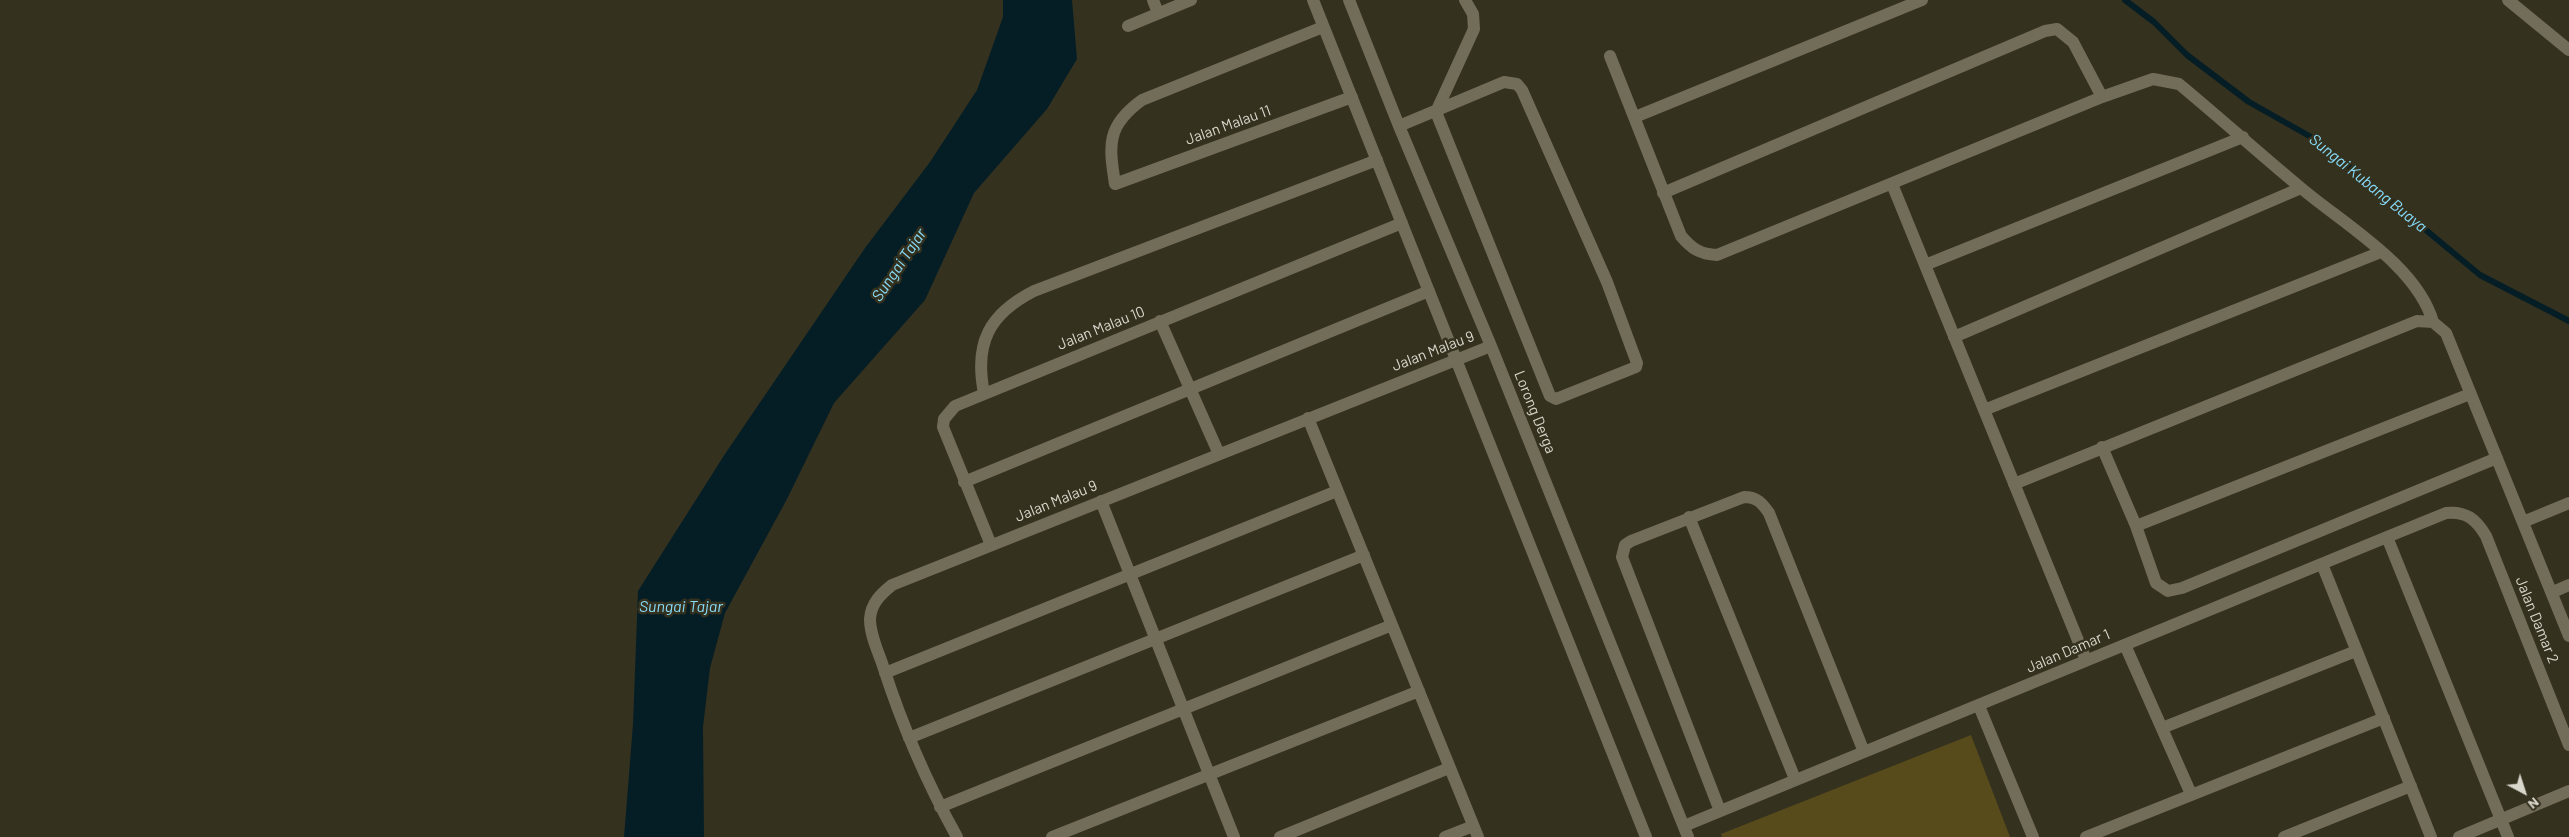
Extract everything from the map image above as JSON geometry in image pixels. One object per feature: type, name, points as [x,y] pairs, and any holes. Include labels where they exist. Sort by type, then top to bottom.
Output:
[{"type":"street","points":[[1153,0],[1158,13]]},
{"type":"street","points":[[1128,26],[1191,0]]},
{"type":"street","points":[[1313,0],[1646,837]]},
{"type":"street","name":"Lorong Derga","points":[[1349,0],[1399,126],[1491,346],[1686,832]]},
{"type":"street","points":[[1399,126],[1436,112],[1504,82],[1516,84],[1522,90],[1607,282],[1637,363],[1631,370],[1556,399],[1550,396],[1436,112],[1474,29],[1473,14],[1465,0]]},
{"type":"street","points":[[1635,117],[1922,0]]},
{"type":"street","points":[[2508,0],[2569,50]]},
{"type":"street","name":"Jalan Malau 11","points":[[1324,27],[1142,100],[1130,109],[1114,128],[1111,139],[1110,149],[1115,184],[1352,97]]},
{"type":"street","points":[[1663,193],[2045,32],[2057,30],[2073,42],[2102,97]]},
{"type":"street","points":[[1610,56],[1681,236],[1691,248],[1703,254],[1717,255],[2102,97],[2153,78],[2179,84],[2301,188],[2381,252],[2418,288],[2429,306],[2433,322],[2446,333],[2569,636]]},
{"type":"street","points":[[1925,265],[2243,137]]},
{"type":"street","points":[[984,393],[979,368],[983,343],[1004,310],[1017,300],[1043,287],[1377,160]]},
{"type":"street","points":[[1892,184],[2086,660]]},
{"type":"street","points":[[1954,336],[2301,188]]},
{"type":"street","name":"Jalan Malau 10","points":[[991,545],[943,427],[944,419],[955,406],[1402,223]]},
{"type":"street","points":[[1984,410],[2381,252]]},
{"type":"street","points":[[964,482],[1429,291]]},
{"type":"street","points":[[2014,484],[2417,321],[2433,322]]},
{"type":"street","points":[[1160,322],[1219,454]]},
{"type":"street","name":"Jalan Malau 9","points":[[957,837],[940,806],[910,738],[871,631],[870,617],[872,607],[880,594],[892,585],[1491,346]]},
{"type":"street","points":[[2136,526],[2470,394]]},
{"type":"street","points":[[1308,418],[1476,831],[1445,837]]},
{"type":"street","points":[[2102,447],[2136,526],[2156,583],[2168,591],[2182,588],[2497,458]]},
{"type":"street","points":[[885,673],[1337,491]]},
{"type":"street","points":[[1720,811],[1622,557],[1625,545],[1631,541],[1689,516],[1744,497],[1754,497],[1762,504],[1768,513],[1864,752]]},
{"type":"street","points":[[1101,501],[1154,639],[1211,774],[1234,837]]},
{"type":"street","points":[[2523,522],[2569,504]]},
{"type":"street","name":"Jalan Damar 1","points":[[1686,832],[1720,811],[2387,537],[2446,513],[2465,514]]},
{"type":"street","name":"Jalan Damar 2","points":[[2465,514],[2480,526],[2486,536],[2569,745]]},
{"type":"street","points":[[1689,516],[1795,780]]},
{"type":"street","points":[[2387,537],[2508,837]]},
{"type":"street","points":[[910,738],[1364,555]]},
{"type":"street","points":[[2322,564],[2431,837]]},
{"type":"street","points":[[2552,592],[2569,585]]},
{"type":"street","points":[[940,806],[1392,626]]},
{"type":"street","points":[[2126,644],[2191,794]]},
{"type":"street","points":[[2162,728],[2356,651]]},
{"type":"street","points":[[1052,837],[1419,691]]},
{"type":"street","points":[[1979,706],[2033,837]]},
{"type":"street","points":[[2086,837],[2384,718]]},
{"type":"street","points":[[1280,837],[1450,768]]},
{"type":"street","points":[[2284,837],[2411,786]]},
{"type":"street","points":[[2459,837],[2569,791]]},
{"type":"shaded area","points":[[1971,735],[2010,837],[1722,837],[1721,834]]},
{"type":"water","name":"Sungai Tajar","points":[[1003,0],[1072,0],[1077,59],[1047,109],[974,193],[925,300],[834,403],[787,499],[725,613],[710,668],[703,727],[704,837],[624,837],[633,724],[638,591],[725,454],[865,248],[930,162],[977,90],[1003,17]]},
{"type":"waterway","name":"Sungai Kubang Buaya","points":[[2125,0],[2154,22],[2187,55],[2249,102],[2320,142],[2480,275],[2569,321]]}]
